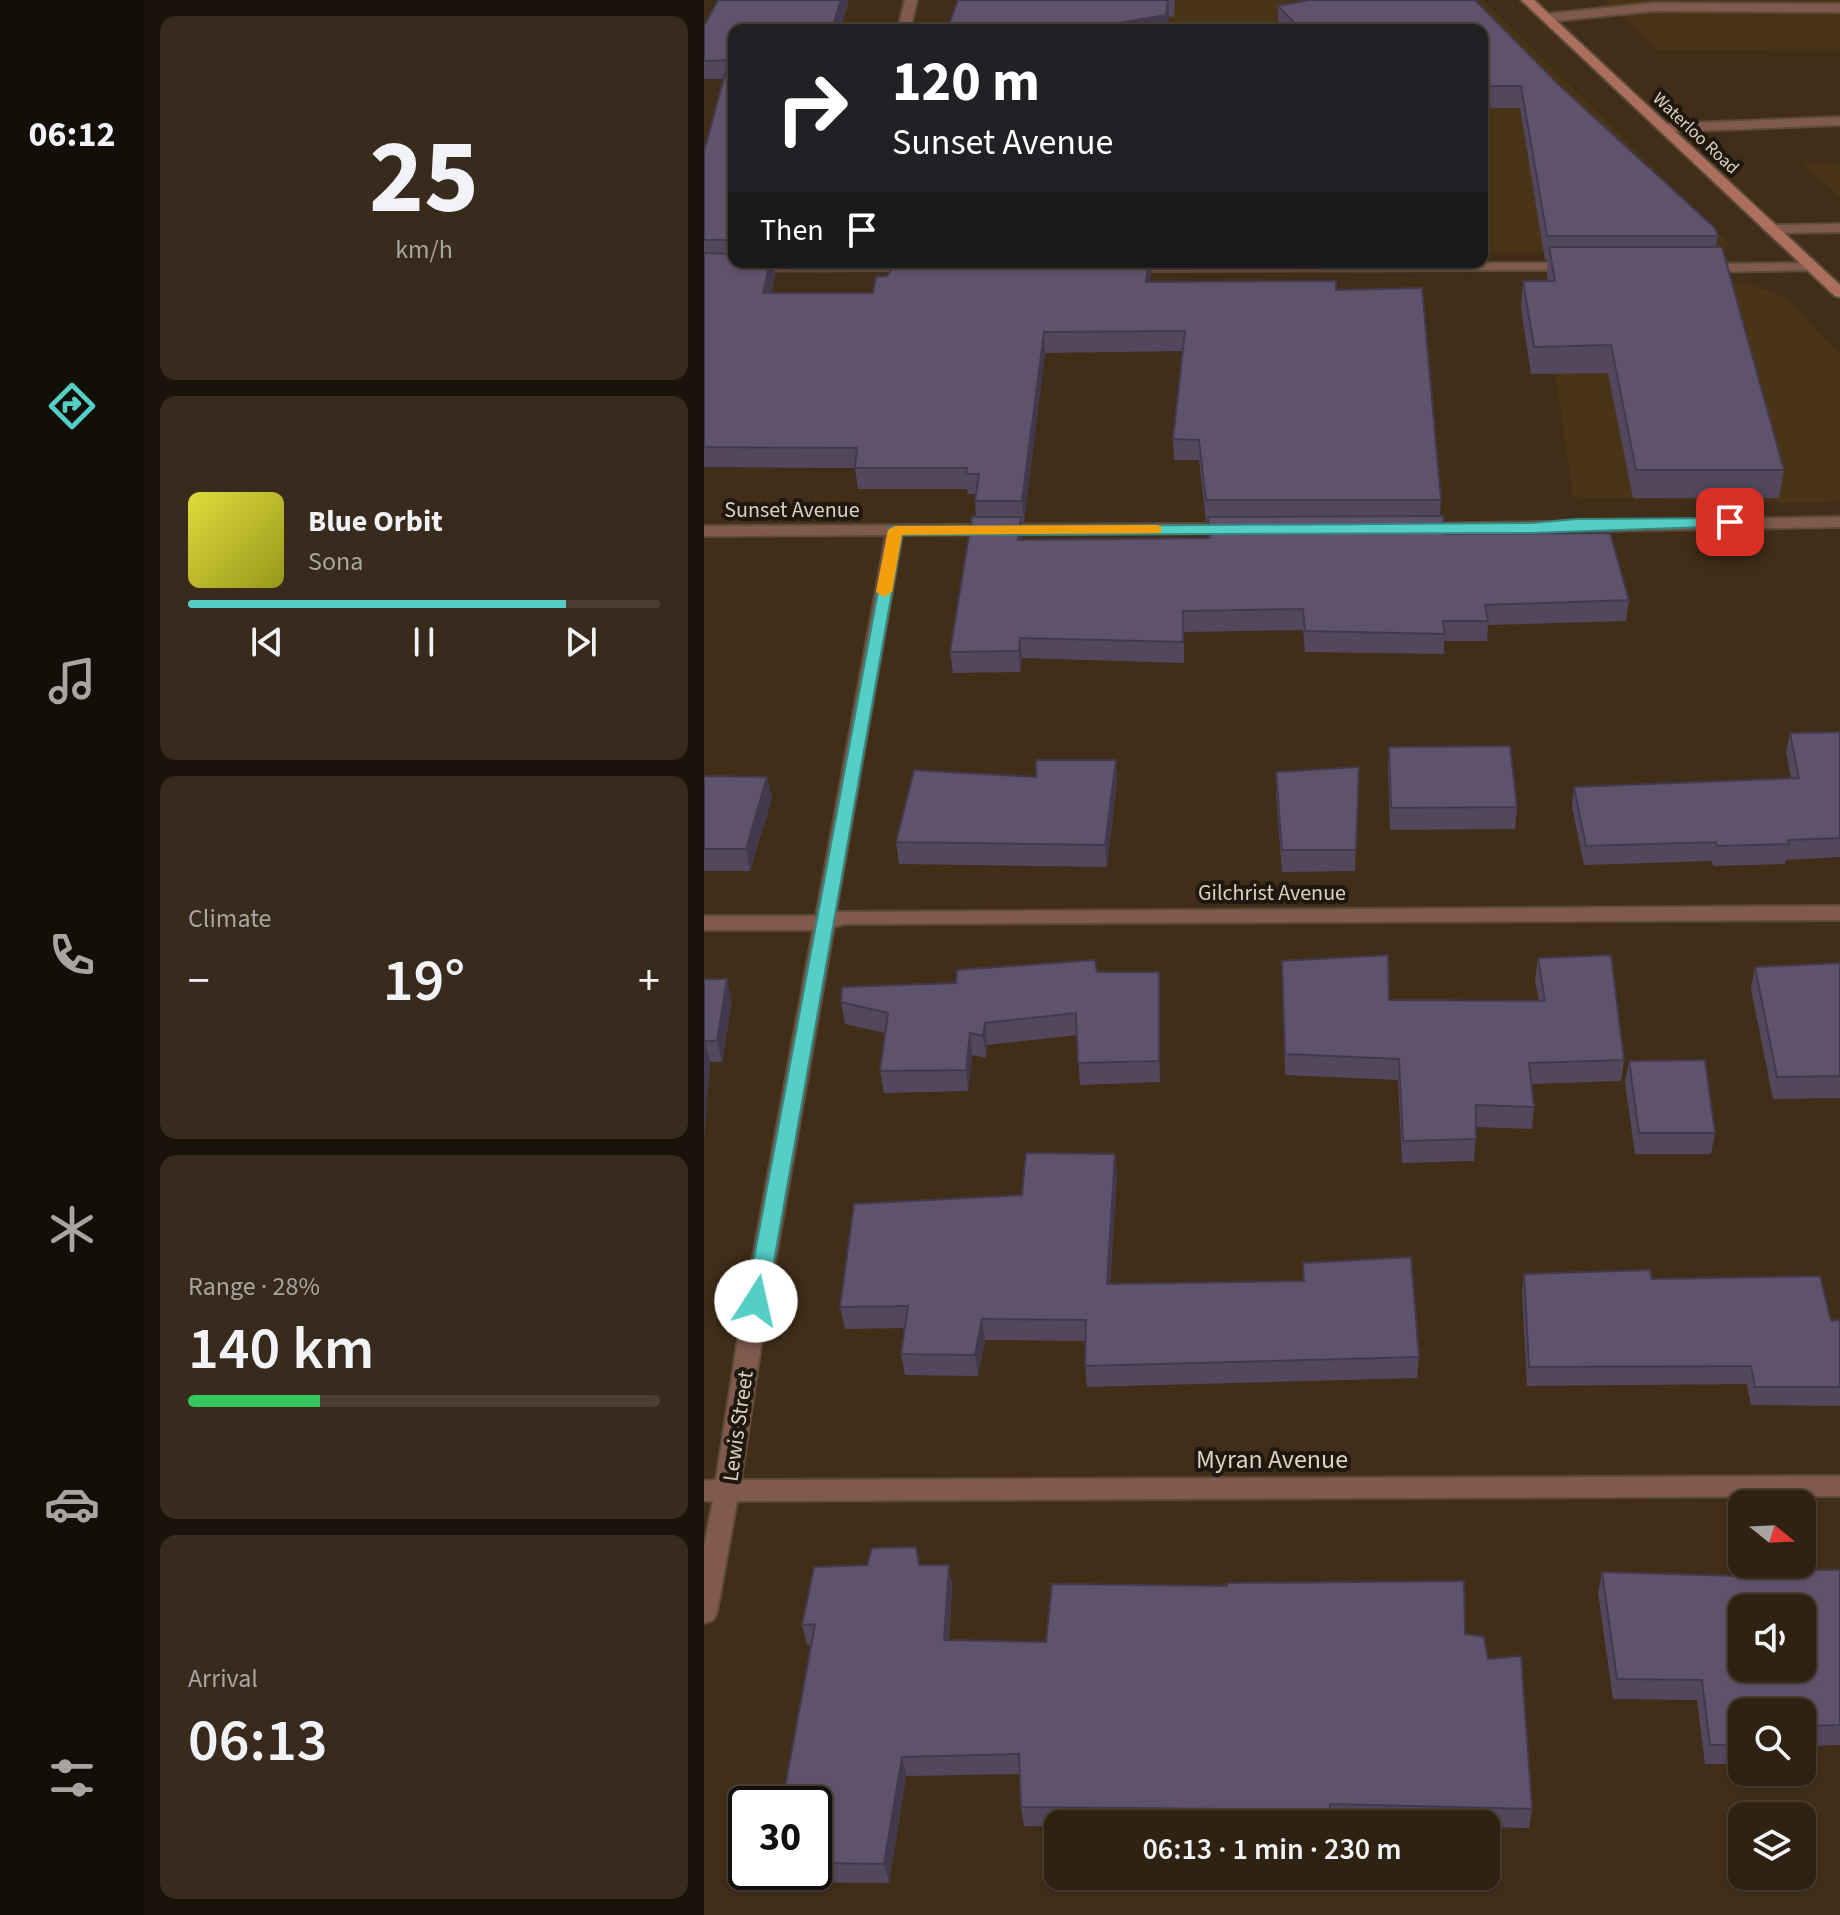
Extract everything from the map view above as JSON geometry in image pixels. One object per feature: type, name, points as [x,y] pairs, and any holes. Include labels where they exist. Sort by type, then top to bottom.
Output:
[{"type":"main road","name":"Waterloo Road","points":[[1527,0],[1840,293]]},
{"type":"street","points":[[905,24],[911,0]]},
{"type":"street","points":[[1546,18],[1653,7],[1840,8]]},
{"type":"street","points":[[1665,128],[1840,121]]},
{"type":"street","points":[[1773,229],[1840,228]]},
{"type":"street","points":[[704,267],[728,266]]},
{"type":"street","points":[[1488,267],[1582,267]]},
{"type":"street","points":[[1688,268],[1814,267]]},
{"type":"street","points":[[1405,529],[1840,522]]},
{"type":"street","name":"Sunset Avenue","points":[[704,531],[1246,529]]},
{"type":"street","name":"Lewis Street","points":[[704,1612],[716,1491],[751,1332],[895,530]]},
{"type":"street","name":"Gilchrist Avenue","points":[[704,923],[825,923],[859,917],[1840,913]]},
{"type":"street","name":"Myran Avenue","points":[[716,1491],[1840,1486]]},
{"type":"shaded area","points":[[1098,0],[1483,0],[1730,244],[1719,256],[1488,251],[1488,24],[1097,24]]},
{"type":"shaded area","points":[[1604,0],[1840,0],[1840,49],[1659,50]]},
{"type":"shaded area","points":[[1803,164],[1840,165],[1840,197]]},
{"type":"shaded area","points":[[1745,283],[1784,297],[1840,354],[1840,501],[1812,503],[1573,497],[1543,287]]},
{"type":"building","points":[[718,0],[841,0],[833,24],[728,24],[728,60],[704,61],[704,26]]},
{"type":"building","points":[[958,0],[1168,0],[1166,15],[1112,24],[949,24]]},
{"type":"building","points":[[1310,0],[1475,0],[1559,85],[1715,228],[1718,236],[1547,236],[1521,86],[1488,86],[1488,24],[1295,24],[1278,6]]},
{"type":"building","points":[[728,64],[728,240],[704,240],[704,151]]},
{"type":"building","points":[[1549,247],[1722,247],[1784,470],[1636,470],[1611,345],[1534,347],[1523,281],[1555,281]]},
{"type":"building","points":[[704,253],[728,254],[728,268],[769,268],[763,293],[873,293],[876,277],[887,276],[893,268],[1148,268],[1146,282],[1336,281],[1336,290],[1422,288],[1441,500],[1206,500],[1199,440],[1173,439],[1185,331],[1044,332],[1022,501],[975,501],[979,474],[966,474],[967,468],[855,468],[857,448],[704,447]]},
{"type":"building","points":[[1443,516],[1444,534],[1610,533],[1629,600],[1485,605],[1488,621],[1443,621],[1445,634],[1305,631],[1303,609],[1183,611],[1183,642],[1020,638],[1019,651],[950,652],[972,517],[1021,517],[1018,540],[1210,538],[1208,517]]},
{"type":"building","points":[[1840,732],[1840,838],[1788,840],[1789,844],[1717,846],[1716,842],[1586,846],[1574,787],[1799,778],[1790,733]]},
{"type":"building","points":[[1510,746],[1517,807],[1391,808],[1389,747]]},
{"type":"building","points":[[1036,760],[1116,760],[1105,845],[896,842],[914,770],[1036,777]]},
{"type":"building","points":[[1359,767],[1356,850],[1282,850],[1276,772]]},
{"type":"building","points":[[704,776],[767,777],[746,849],[704,849]]},
{"type":"building","points":[[1388,955],[1389,1000],[1545,1001],[1538,958],[1611,955],[1624,1060],[1529,1063],[1534,1107],[1476,1105],[1476,1139],[1403,1141],[1399,1059],[1285,1054],[1282,961]]},
{"type":"building","points":[[1095,960],[1097,972],[1159,972],[1159,1061],[1078,1063],[1076,1013],[985,1023],[983,1036],[970,1033],[966,1070],[880,1071],[888,1013],[841,1002],[842,987],[956,983],[957,970]]},
{"type":"building","points":[[1840,963],[1840,1076],[1777,1077],[1755,967]]},
{"type":"building","points":[[704,979],[727,979],[717,1041],[705,1041],[704,1051]]},
{"type":"building","points":[[1705,1060],[1715,1133],[1639,1133],[1629,1061]]},
{"type":"building","points":[[1026,1153],[1115,1154],[1107,1284],[1304,1281],[1303,1263],[1411,1257],[1419,1357],[1085,1366],[1086,1320],[982,1319],[975,1355],[901,1354],[908,1306],[840,1307],[854,1204],[1022,1195]]},
{"type":"building","points":[[1650,1270],[1652,1279],[1820,1276],[1831,1321],[1840,1320],[1840,1387],[1755,1387],[1751,1366],[1529,1367],[1524,1274]]},
{"type":"building","points":[[916,1547],[919,1565],[949,1565],[944,1640],[1046,1642],[1052,1584],[1227,1586],[1227,1583],[1464,1581],[1465,1634],[1484,1637],[1488,1659],[1521,1656],[1532,1809],[1330,1804],[1330,1810],[1021,1807],[1019,1754],[902,1757],[884,1864],[832,1863],[832,1786],[785,1786],[815,1624],[802,1625],[814,1567],[867,1565],[872,1548]]},
{"type":"building","points":[[1816,1570],[1840,1570],[1840,1725],[1816,1726],[1816,1698],[1728,1698],[1728,1745],[1710,1745],[1702,1680],[1617,1679],[1602,1572],[1728,1578],[1816,1578]]},
{"type":"slow traffic","points":[[884,592],[895,530],[1156,529]]},
{"type":"route","points":[[756,1301],[895,530],[1532,528],[1576,524],[1730,522]]}]
